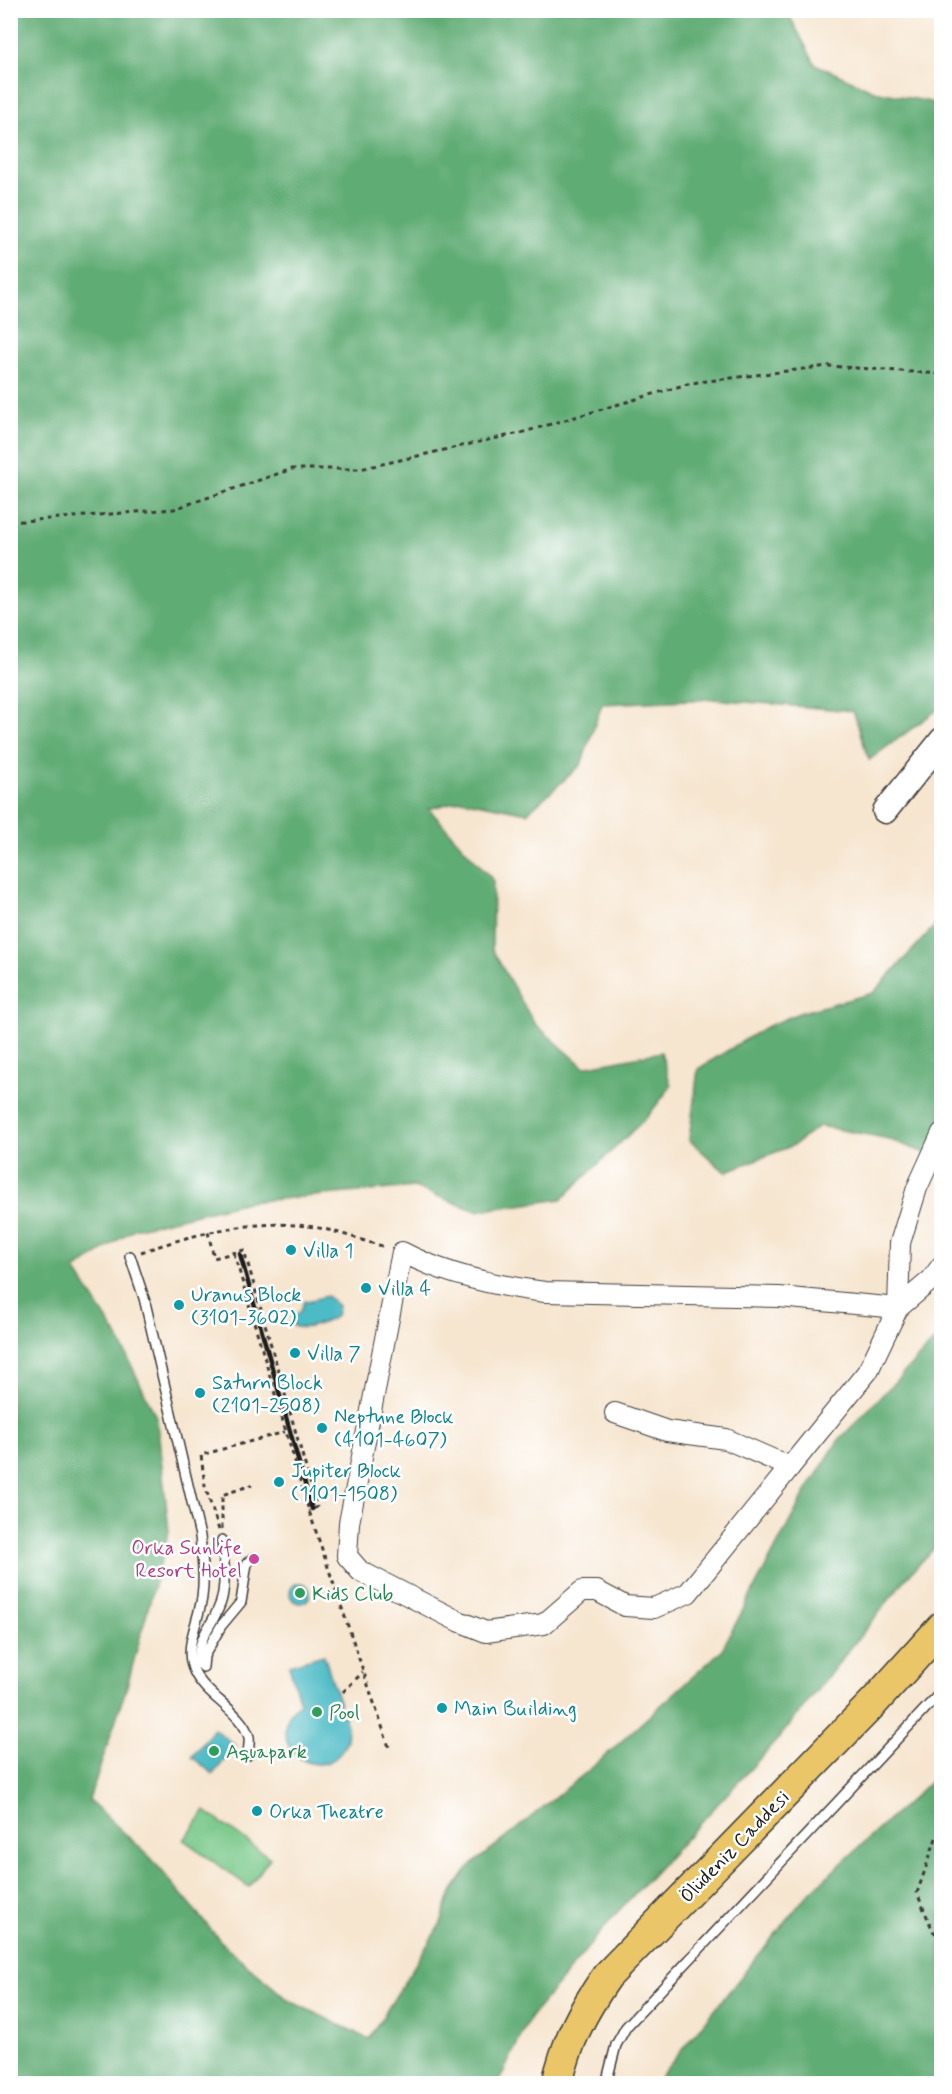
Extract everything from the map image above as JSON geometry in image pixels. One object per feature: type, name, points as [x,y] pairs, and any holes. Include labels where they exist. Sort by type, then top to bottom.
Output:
[{"type":"main road","name":"Ölüdeniz Caddesi","points":[[557,2084],[564,2050],[584,2009],[608,1977],[874,1702],[942,1627]]},
{"type":"street","points":[[885,811],[942,740]]},
{"type":"street","points":[[942,1133],[917,1188],[900,1243],[898,1308],[868,1371],[688,1593],[654,1608],[625,1606],[597,1591],[582,1591],[544,1624],[486,1632],[456,1620],[360,1571],[347,1556],[348,1523],[402,1252],[451,1272],[508,1287],[545,1292],[779,1297],[898,1308],[931,1280],[942,1265]]},
{"type":"street","points":[[615,1413],[667,1431],[726,1439],[790,1467]]},
{"type":"lane","points":[[130,1256],[144,1298],[200,1536],[204,1571],[202,1598],[190,1642],[194,1673],[243,1727],[249,1737],[248,1755]]},
{"type":"lane","points":[[202,1682],[198,1651],[204,1632],[222,1600],[225,1570],[222,1540]]},
{"type":"lane","points":[[202,1682],[204,1656],[221,1626],[241,1602],[247,1563],[253,1558]]},
{"type":"lane","points":[[606,2084],[616,2045],[626,2027],[891,1741],[942,1691]]},
{"type":"lane","points":[[564,2050],[566,2084]]},
{"type":"path","points":[[10,522],[174,509],[292,469],[360,469],[524,432],[691,383],[828,366],[942,374]]},
{"type":"path","points":[[130,1256],[208,1232],[253,1224],[315,1227],[402,1252]]},
{"type":"path","points":[[208,1232],[214,1258],[244,1250],[317,1507],[309,1511]]},
{"type":"path","points":[[234,1253],[309,1511],[389,1747]]},
{"type":"path","points":[[222,1540],[205,1486],[201,1455],[286,1432]]},
{"type":"path","points":[[222,1540],[222,1495],[252,1485]]},
{"type":"path","points":[[344,1692],[363,1672]]},
{"type":"path","points":[[942,1821],[917,1893],[933,1931],[942,1939]]},
{"type":"green space","points":[[11,10],[787,11],[815,64],[874,91],[941,104],[941,707],[869,760],[853,711],[712,699],[602,704],[581,765],[527,813],[461,800],[429,809],[493,880],[492,949],[534,1023],[584,1067],[661,1052],[671,1086],[648,1116],[562,1199],[476,1211],[414,1187],[247,1202],[134,1229],[75,1270],[118,1337],[157,1419],[169,1531],[127,1686],[89,1800],[151,1858],[223,1944],[288,2000],[369,2039],[441,1923],[450,1895],[468,1868],[594,1766],[721,1651],[804,1495],[838,1441],[941,1334],[941,1541],[908,1576],[779,1738],[613,1917],[530,2018],[498,2083],[11,2083]]},
{"type":"green space","points":[[941,919],[941,1159],[885,1138],[819,1126],[794,1145],[725,1172],[689,1140],[698,1069],[764,1028],[799,1013],[873,993]]},
{"type":"green space","points":[[941,1772],[941,2083],[655,2083],[807,1895]]},
{"type":"green space","points":[[205,1811],[270,1858],[249,1887],[184,1840]]},
{"type":"water","points":[[327,1296],[338,1306],[336,1316],[310,1327],[293,1326],[293,1316],[300,1312],[304,1302]]},
{"type":"water","name":"Kids Club","points":[[296,1583],[304,1583],[310,1589],[310,1597],[304,1603],[296,1603],[290,1597],[290,1589]]},
{"type":"water","name":"Pool","points":[[324,1655],[347,1726],[348,1737],[341,1752],[330,1761],[317,1764],[305,1761],[287,1743],[285,1730],[289,1716],[300,1703],[289,1665]]},
{"type":"water","name":"Aquapark","points":[[214,1729],[236,1746],[213,1774],[192,1757]]},
{"type":"railway","points":[[240,1254],[312,1509]]},
{"type":"place","name":"Villa 1","points":[[291,1250]]},
{"type":"place","name":"Villa 4","points":[[366,1288]]},
{"type":"place","name":"Uranus Block (3101-3602)","points":[[179,1305]]},
{"type":"place","name":"Villa 7","points":[[295,1353]]},
{"type":"place","name":"Saturn Block (2101-2508)","points":[[200,1393]]},
{"type":"place","name":"Neptune Block (4101-4607)","points":[[322,1428]]},
{"type":"place","name":"Jupiter Block (1101-1508)","points":[[279,1482]]},
{"type":"place","name":"Orka Sunlife Resort Hotel","points":[[254,1559]]},
{"type":"place","name":"Kids Club","points":[[300,1593]]},
{"type":"place","name":"Main Building","points":[[442,1708]]},
{"type":"place","name":"Pool","points":[[317,1712]]},
{"type":"place","name":"Aquapark","points":[[214,1751]]},
{"type":"place","name":"Orka Theatre","points":[[257,1811]]}]
